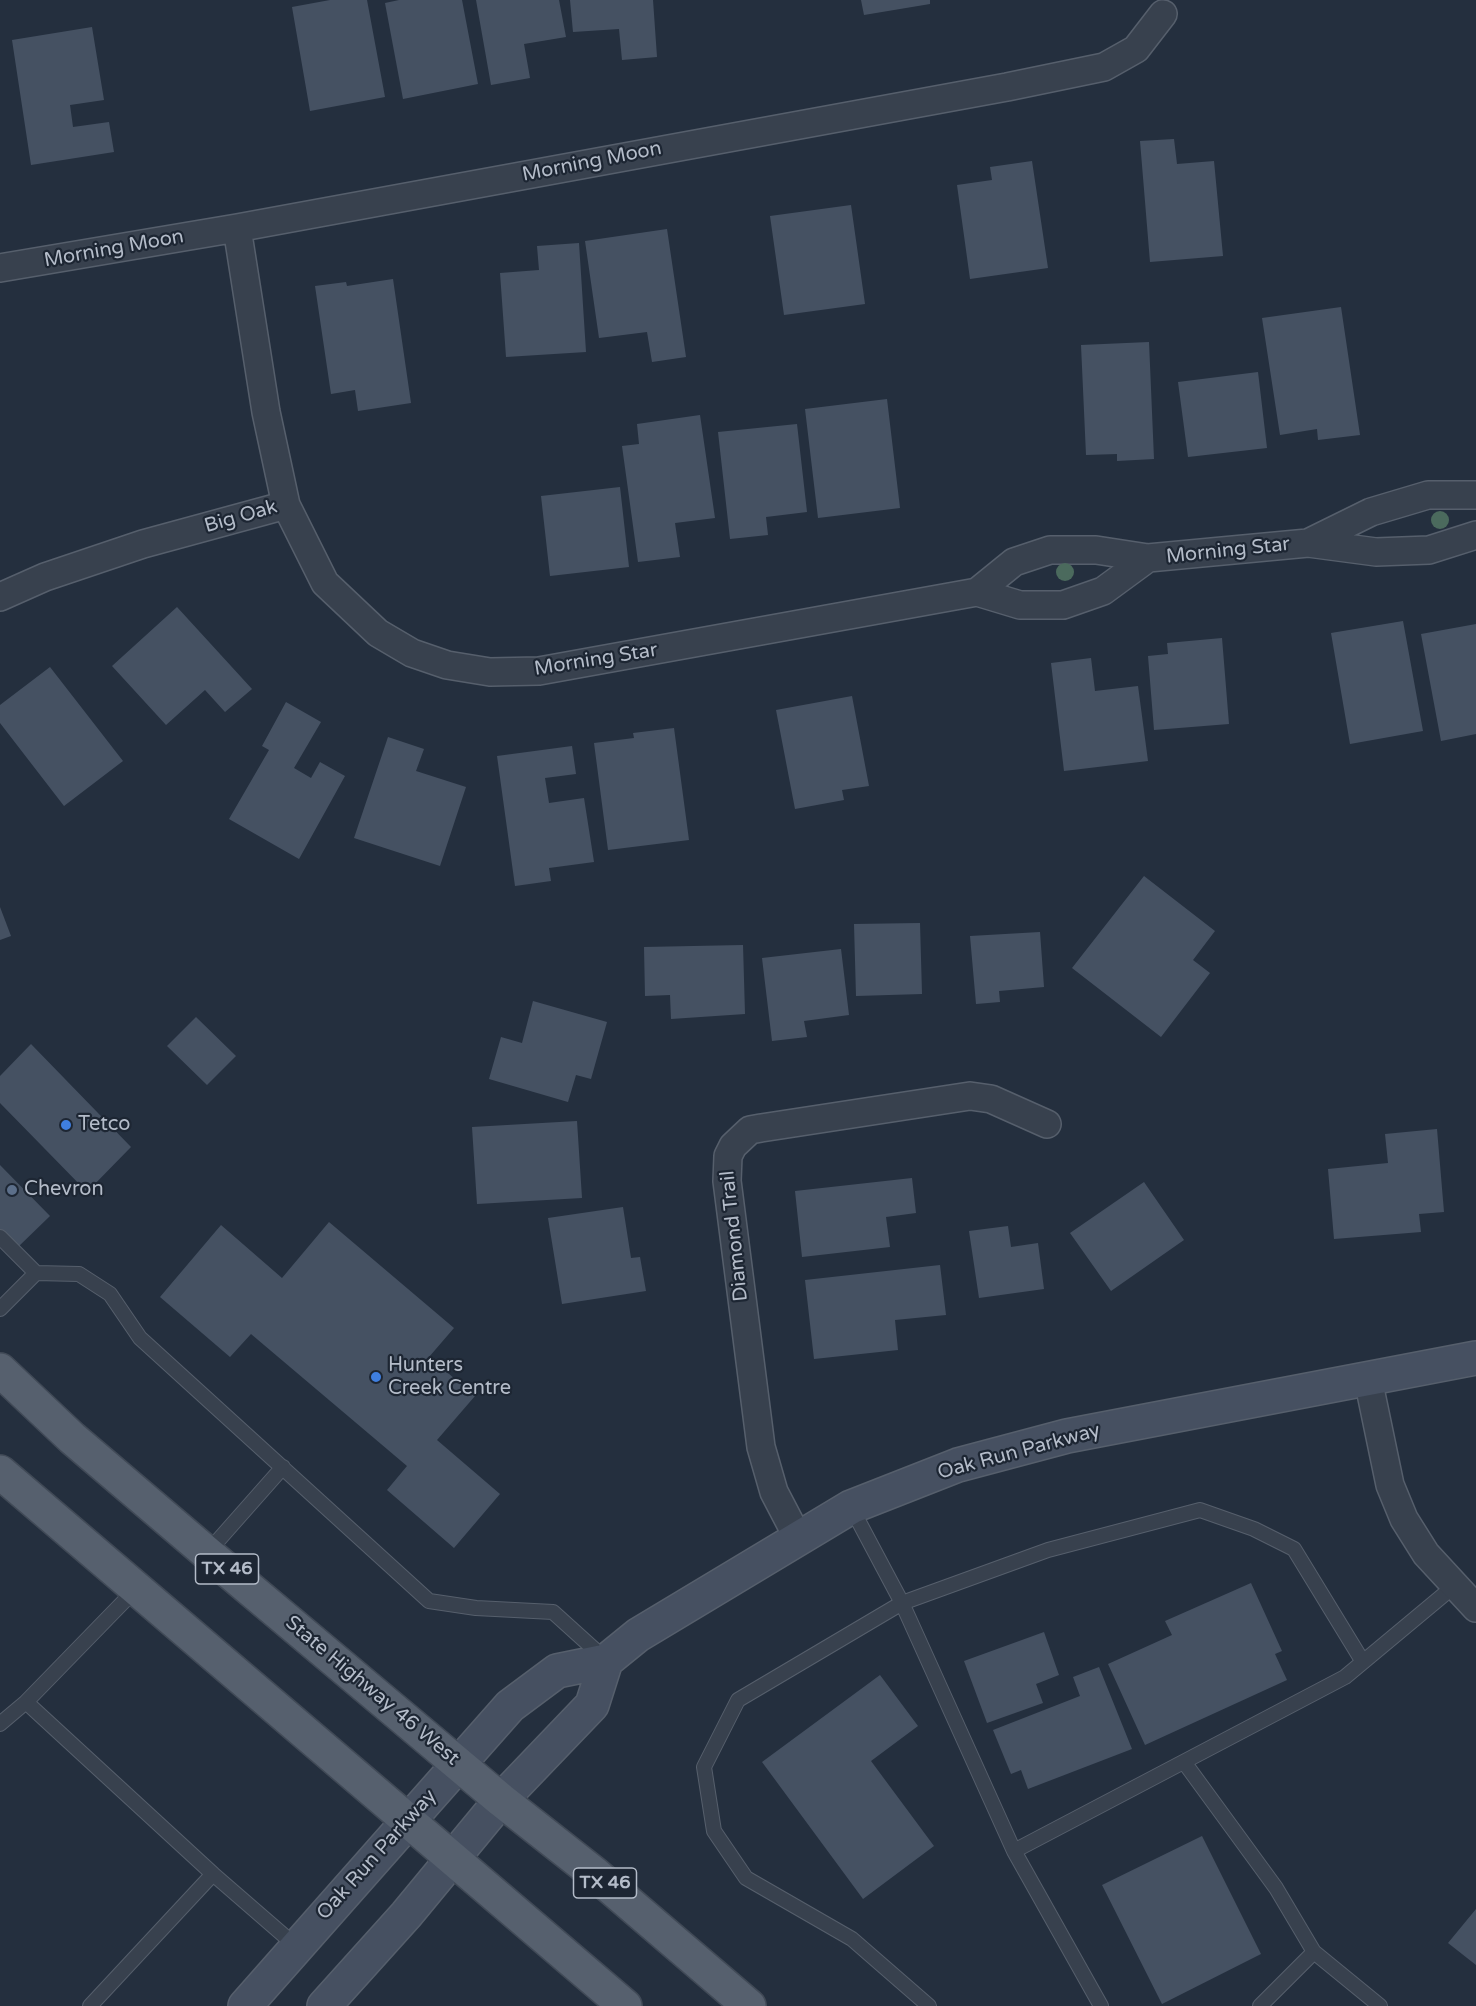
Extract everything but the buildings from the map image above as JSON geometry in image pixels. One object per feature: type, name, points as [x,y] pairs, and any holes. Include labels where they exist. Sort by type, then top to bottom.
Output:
[{"type":"main road","name":"State Highway 46 West","points":[[0,1370],[72,1438],[207,1553],[501,1800],[595,1874],[749,2006]]},
{"type":"main road","points":[[0,1472],[135,1590],[353,1776],[408,1819],[625,2006]]},
{"type":"street","name":"Morning Moon","points":[[0,268],[237,228],[1007,87],[1104,67],[1136,48],[1163,14]]},
{"type":"street","name":"Big Oak","points":[[0,597],[45,577],[143,544],[286,506],[266,412],[237,228]]},
{"type":"street","name":"Morning Star","points":[[1308,543],[1371,512],[1428,495],[1476,495]]},
{"type":"street","name":"Morning Star","points":[[286,506],[325,583],[378,633],[412,653],[447,666],[490,672],[539,671],[976,592],[1020,605],[1063,605],[1103,591],[1148,558]]},
{"type":"street","name":"Morning Star","points":[[976,592],[1014,562],[1050,550],[1096,550],[1148,558],[1308,543],[1376,552],[1429,550],[1476,535]]},
{"type":"street","name":"Diamond Trail","points":[[798,1538],[774,1492],[761,1448],[727,1181],[728,1156],[733,1146],[750,1130],[970,1096],[991,1099],[1047,1124]]},
{"type":"street","name":"Oak Run Parkway","points":[[245,2006],[510,1706],[557,1671],[606,1661],[638,1635],[851,1507],[958,1465],[1034,1444],[1476,1358]]},
{"type":"street","points":[[1368,1378],[1390,1485],[1404,1519],[1453,1587],[1476,1608]]},
{"type":"street","points":[[324,2006],[501,1800],[592,1705],[606,1661]]},
{"type":"lane","points":[[0,1237],[36,1273],[79,1274],[110,1294],[140,1338],[429,1601],[476,1608],[553,1612],[606,1661]]},
{"type":"lane","points":[[0,1309],[36,1273]]},
{"type":"lane","points":[[207,1553],[282,1467]]},
{"type":"lane","points":[[851,1507],[902,1603],[1014,1851],[1101,2006]]},
{"type":"lane","points":[[929,2006],[852,1939],[746,1878],[714,1831],[704,1767],[738,1700],[902,1603],[1048,1550],[1200,1510],[1254,1530],[1294,1549],[1363,1662]]},
{"type":"lane","points":[[1014,1851],[1345,1677],[1453,1587]]},
{"type":"lane","points":[[0,1724],[26,1702],[135,1590]]},
{"type":"lane","points":[[26,1702],[296,1947]]},
{"type":"lane","points":[[1184,1762],[1276,1888],[1314,1952],[1380,2006]]},
{"type":"lane","points":[[90,2006],[213,1874]]},
{"type":"lane","points":[[1260,2006],[1314,1952]]},
{"type":"place","name":"Tetco","points":[[66,1125]]},
{"type":"place","name":"Chevron","points":[[12,1190]]},
{"type":"place","name":"Hunters Creek Centre","points":[[376,1377]]}]
